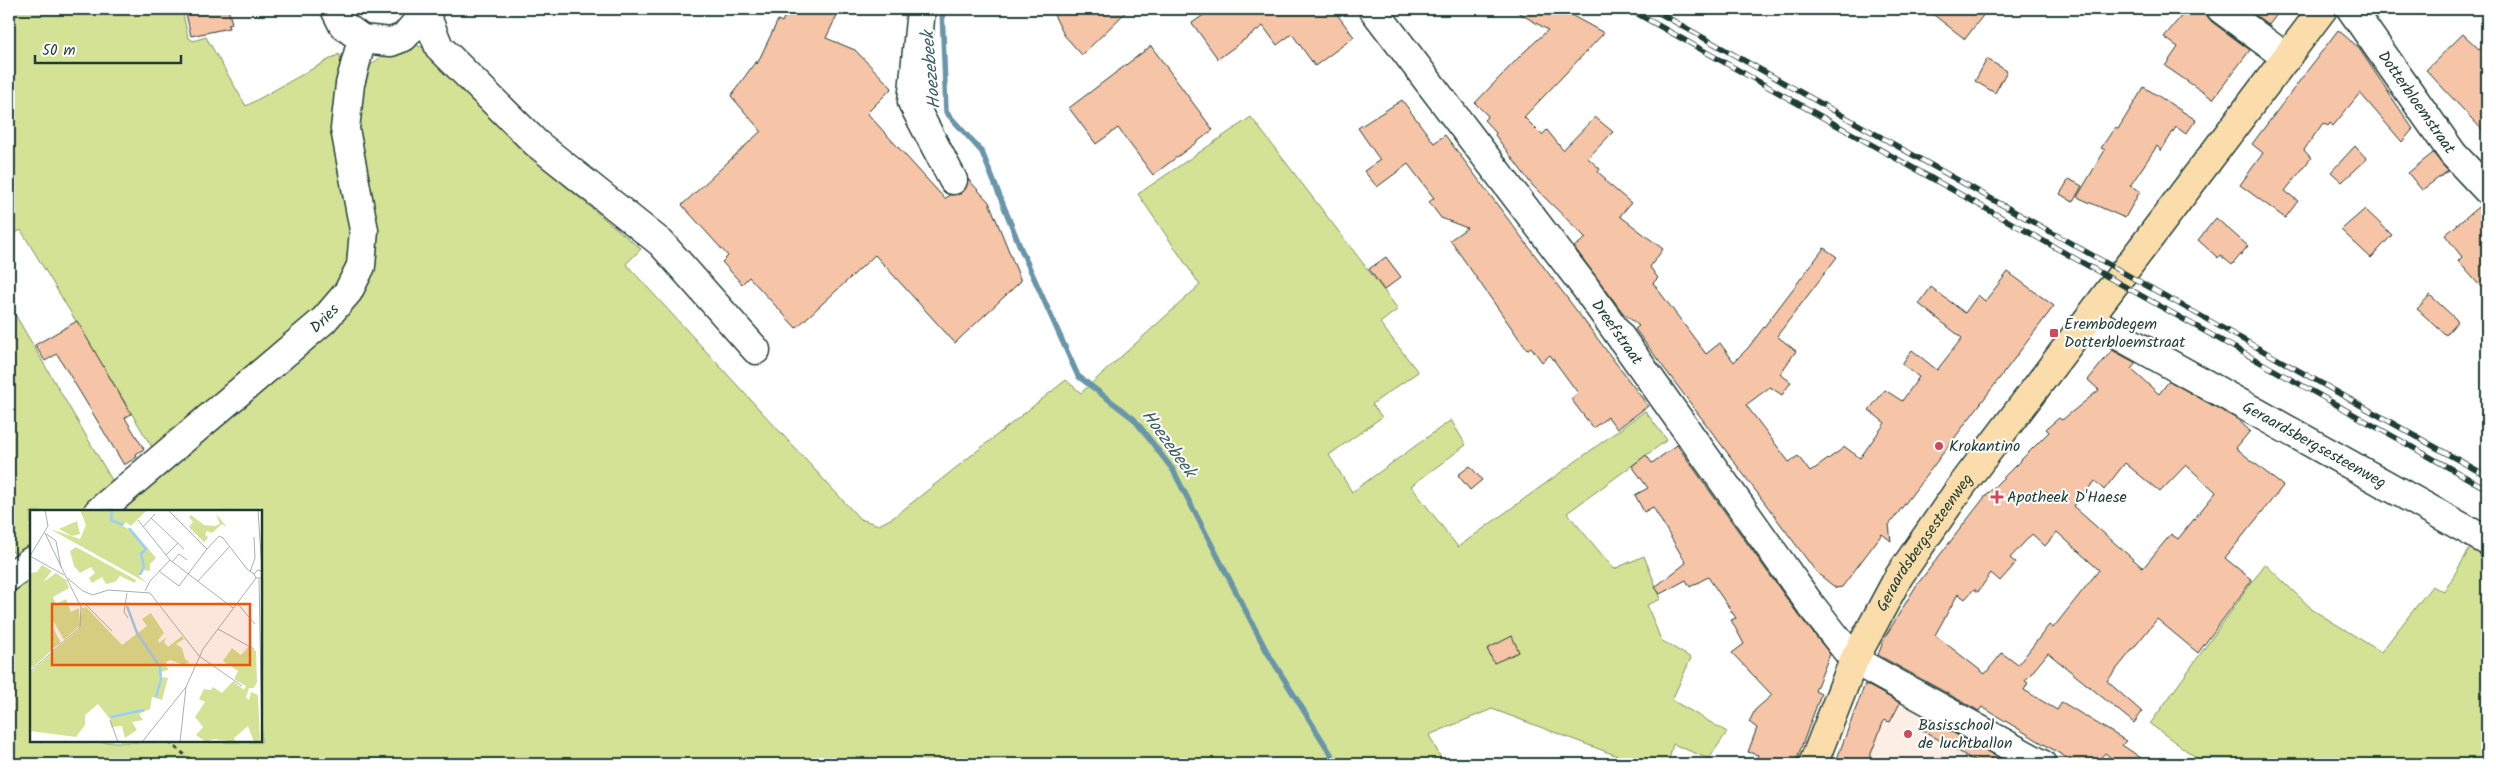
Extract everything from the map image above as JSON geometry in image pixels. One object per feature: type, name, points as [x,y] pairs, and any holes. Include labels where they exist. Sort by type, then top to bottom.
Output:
[{"type":"main road","name":"Geraardsbergsesteenweg","points":[[1813,764],[1854,660],[1900,576],[1916,552],[1960,488],[2323,9]]},
{"type":"street","points":[[335,9],[343,25],[362,39],[391,42],[404,37],[426,10]]},
{"type":"street","points":[[920,9],[912,102],[953,180]]},
{"type":"street","name":"Dreefstraat","points":[[1373,9],[1585,286],[1810,604],[1854,660]]},
{"type":"street","points":[[2221,9],[2287,58]]},
{"type":"street","name":"Dotterbloemstraat","points":[[2350,9],[2453,154],[2487,190]]},
{"type":"street","points":[[426,10],[439,47],[536,143],[661,243],[756,350]]},
{"type":"street","name":"Dries","points":[[100,510],[324,320],[348,292],[361,266],[364,230],[345,129],[350,84],[362,39]]},
{"type":"street","name":"Geraardsbergsesteenweg","points":[[2089,320],[2487,541]]},
{"type":"street","points":[[9,577],[30,562]]},
{"type":"street","points":[[1854,660],[2042,764]]},
{"type":"path","points":[[170,743],[196,764]]},
{"type":"shaded area","name":"Basisschool de luchtballon","points":[[1865,683],[1925,708],[2014,760],[2011,764],[1835,764]]},
{"type":"green space","points":[[9,9],[182,9],[188,37],[193,41],[206,37],[246,106],[339,54],[344,65],[357,226],[343,289],[156,454],[21,230],[9,237]]},
{"type":"green space","points":[[413,44],[424,48],[523,151],[641,249],[626,264],[860,519],[879,525],[894,517],[1066,380],[1081,393],[1200,285],[1138,194],[1251,117],[1398,309],[1380,323],[1418,372],[1372,404],[1382,417],[1329,455],[1352,492],[1451,420],[1466,445],[1411,486],[1458,547],[1645,411],[1667,440],[1567,513],[1614,569],[1644,556],[1661,599],[1647,605],[1661,640],[1691,658],[1672,700],[1727,732],[1709,759],[1673,744],[1668,764],[1639,764],[1492,709],[1429,735],[1444,764],[9,764],[9,592],[30,575],[30,743],[262,743],[262,510],[113,510],[357,292],[352,122],[361,78],[370,66],[384,54]]},
{"type":"green space","points":[[9,304],[116,487],[91,510],[30,510],[30,555],[18,556],[9,549]]},
{"type":"green space","points":[[2475,540],[2487,547],[2487,764],[2205,764],[2150,724],[2265,564],[2313,610],[2381,652],[2432,586],[2444,592]]},
{"type":"building","points":[[185,9],[228,9],[232,23],[228,25],[229,28],[191,36]]},
{"type":"building","points":[[788,9],[840,9],[826,38],[855,50],[892,88],[867,113],[945,199],[949,195],[961,194],[966,188],[968,179],[989,202],[1021,281],[955,343],[875,255],[796,328],[749,277],[742,284],[722,262],[728,256],[682,205],[761,131],[731,96],[756,61],[757,64],[778,20],[782,22]]},
{"type":"building","points":[[1051,9],[1129,9],[1082,55],[1064,35]]},
{"type":"building","points":[[1212,9],[1333,9],[1354,37],[1315,66],[1292,34],[1277,45],[1263,26],[1218,59],[1192,23]]},
{"type":"building","points":[[1512,9],[1560,9],[1604,33],[1524,117],[1542,135],[1547,130],[1563,150],[1595,117],[1613,132],[1588,158],[1600,169],[1598,172],[1606,179],[1605,181],[1631,203],[1620,216],[1663,249],[1650,267],[1658,278],[1653,283],[1706,354],[1720,343],[1734,362],[1748,348],[1824,248],[1837,257],[1777,336],[1796,351],[1780,374],[1791,382],[1782,395],[1770,387],[1746,405],[1789,462],[1798,456],[1810,472],[1845,447],[1860,458],[1885,423],[1869,410],[1885,390],[1902,401],[1919,377],[1902,364],[1912,350],[1937,370],[1962,338],[1919,304],[1931,287],[1965,313],[1978,295],[1985,301],[2008,272],[2054,306],[1889,525],[1891,541],[1882,534],[1842,587],[1836,588],[1817,573],[1635,329],[1639,326],[1623,313],[1574,247],[1586,238],[1532,185],[1495,135],[1496,133],[1484,120],[1488,116],[1475,103],[1548,30]]},
{"type":"building","points":[[1926,9],[1988,9],[1965,39]]},
{"type":"building","points":[[2187,9],[2206,9],[2207,16],[2212,22],[2250,50],[2213,99],[2165,66],[2178,47],[2164,37]]},
{"type":"building","points":[[2247,9],[2281,9],[2269,25]]},
{"type":"building","points":[[2338,30],[2358,47],[2413,129],[2402,142],[2360,93],[2333,126],[2330,123],[2328,126],[2323,123],[2304,150],[2311,158],[2285,191],[2298,201],[2285,218],[2240,185],[2263,153],[2252,144]]},
{"type":"building","points":[[2463,34],[2479,49],[2487,41],[2487,135],[2426,70]]},
{"type":"building","points":[[1151,46],[1213,130],[1153,175],[1118,128],[1096,144],[1069,108]]},
{"type":"building","points":[[1987,59],[2007,71],[1995,93],[1975,81]]},
{"type":"building","points":[[2144,87],[2196,120],[2186,134],[2176,127],[2161,151],[2157,146],[2130,186],[2140,191],[2125,218],[2077,197],[2105,150],[2101,148],[2115,127],[2118,129]]},
{"type":"building","points":[[1402,100],[1434,143],[1445,135],[1648,406],[1617,429],[1608,417],[1593,428],[1571,399],[1578,393],[1550,355],[1542,362],[1531,347],[1527,350],[1450,240],[1467,228],[1441,218],[1429,202],[1434,198],[1408,164],[1377,187],[1364,171],[1380,160],[1358,128]]},
{"type":"building","points":[[2355,146],[2367,159],[2342,182],[2331,172]]},
{"type":"building","points":[[2433,153],[2448,171],[2422,190],[2408,173]]},
{"type":"building","points":[[2069,179],[2082,186],[2073,202],[2060,194]]},
{"type":"building","points":[[2478,207],[2487,221],[2487,294],[2458,261],[2462,257],[2445,235]]},
{"type":"building","points":[[2365,209],[2392,235],[2371,258],[2341,230]]},
{"type":"building","points":[[2216,218],[2248,246],[2232,265],[2220,255],[2218,258],[2198,240]]},
{"type":"building","points":[[1386,257],[1401,277],[1384,290],[1369,269]]},
{"type":"building","points":[[2430,295],[2458,321],[2446,335],[2417,309]]},
{"type":"building","points":[[77,321],[131,414],[125,418],[144,449],[136,454],[137,457],[124,465],[57,354],[45,361],[35,345]]},
{"type":"building","points":[[2112,350],[2136,363],[2131,369],[2159,394],[2169,381],[2237,419],[2250,431],[2236,448],[2283,486],[2225,558],[2252,580],[2198,653],[2157,619],[2107,681],[2142,712],[2134,723],[2048,653],[2025,681],[2028,683],[2024,690],[2057,710],[2062,702],[2126,741],[2122,745],[2150,764],[2119,764],[2105,753],[2095,764],[2077,764],[1982,707],[1979,711],[1878,655],[1885,637],[1916,586],[1987,494],[2049,432],[2046,429],[2059,418],[2062,420],[2099,390],[2088,380]],"holes":[[[2125,463],[2160,492],[2186,465],[2216,492],[2178,539],[2171,534],[2143,568],[2073,506],[2095,481],[2104,490]],[[2057,532],[2099,570],[2053,628],[2049,625],[2018,665],[2002,653],[1985,674],[1935,635],[1958,594],[1965,599],[1974,589],[1978,592],[1991,573],[2000,581],[2016,563],[2010,558],[2032,534],[2045,546]]]},
{"type":"building","points":[[1677,445],[1797,613],[1830,654],[1815,691],[1821,694],[1795,764],[1755,764],[1758,755],[1748,752],[1757,728],[1749,722],[1755,710],[1772,695],[1732,653],[1744,644],[1731,620],[1736,618],[1708,577],[1690,587],[1686,580],[1660,594],[1655,587],[1686,563],[1653,507],[1644,512],[1635,495],[1648,488],[1632,466],[1646,455],[1652,463]]},
{"type":"building","points":[[1470,466],[1482,480],[1470,490],[1458,475]]},
{"type":"building","points":[[1512,636],[1519,652],[1494,663],[1487,649]]},
{"type":"building","points":[[1865,684],[1900,703],[1890,722],[1884,720],[1867,764],[1835,764]]},
{"type":"building","points":[[1926,718],[2010,764],[1980,764],[1919,728]]},
{"type":"waterway","name":"Hoezebeek","points":[[942,9],[946,112],[982,152],[1021,249],[1078,376],[1134,419],[1173,470],[1266,650],[1337,764]]},
{"type":"railway","points":[[1629,9],[2487,489]]},
{"type":"railway","points":[[1652,9],[2487,476]]},
{"type":"place","name":"Erembodegem Dotterbloemstraat","points":[[2054,333]]},
{"type":"place","name":"Krokantino","points":[[1939,446]]},
{"type":"place","name":"Apotheek D'Haese","points":[[1997,497]]},
{"type":"place","name":"Basisschool de luchtballon","points":[[1908,734]]}]
